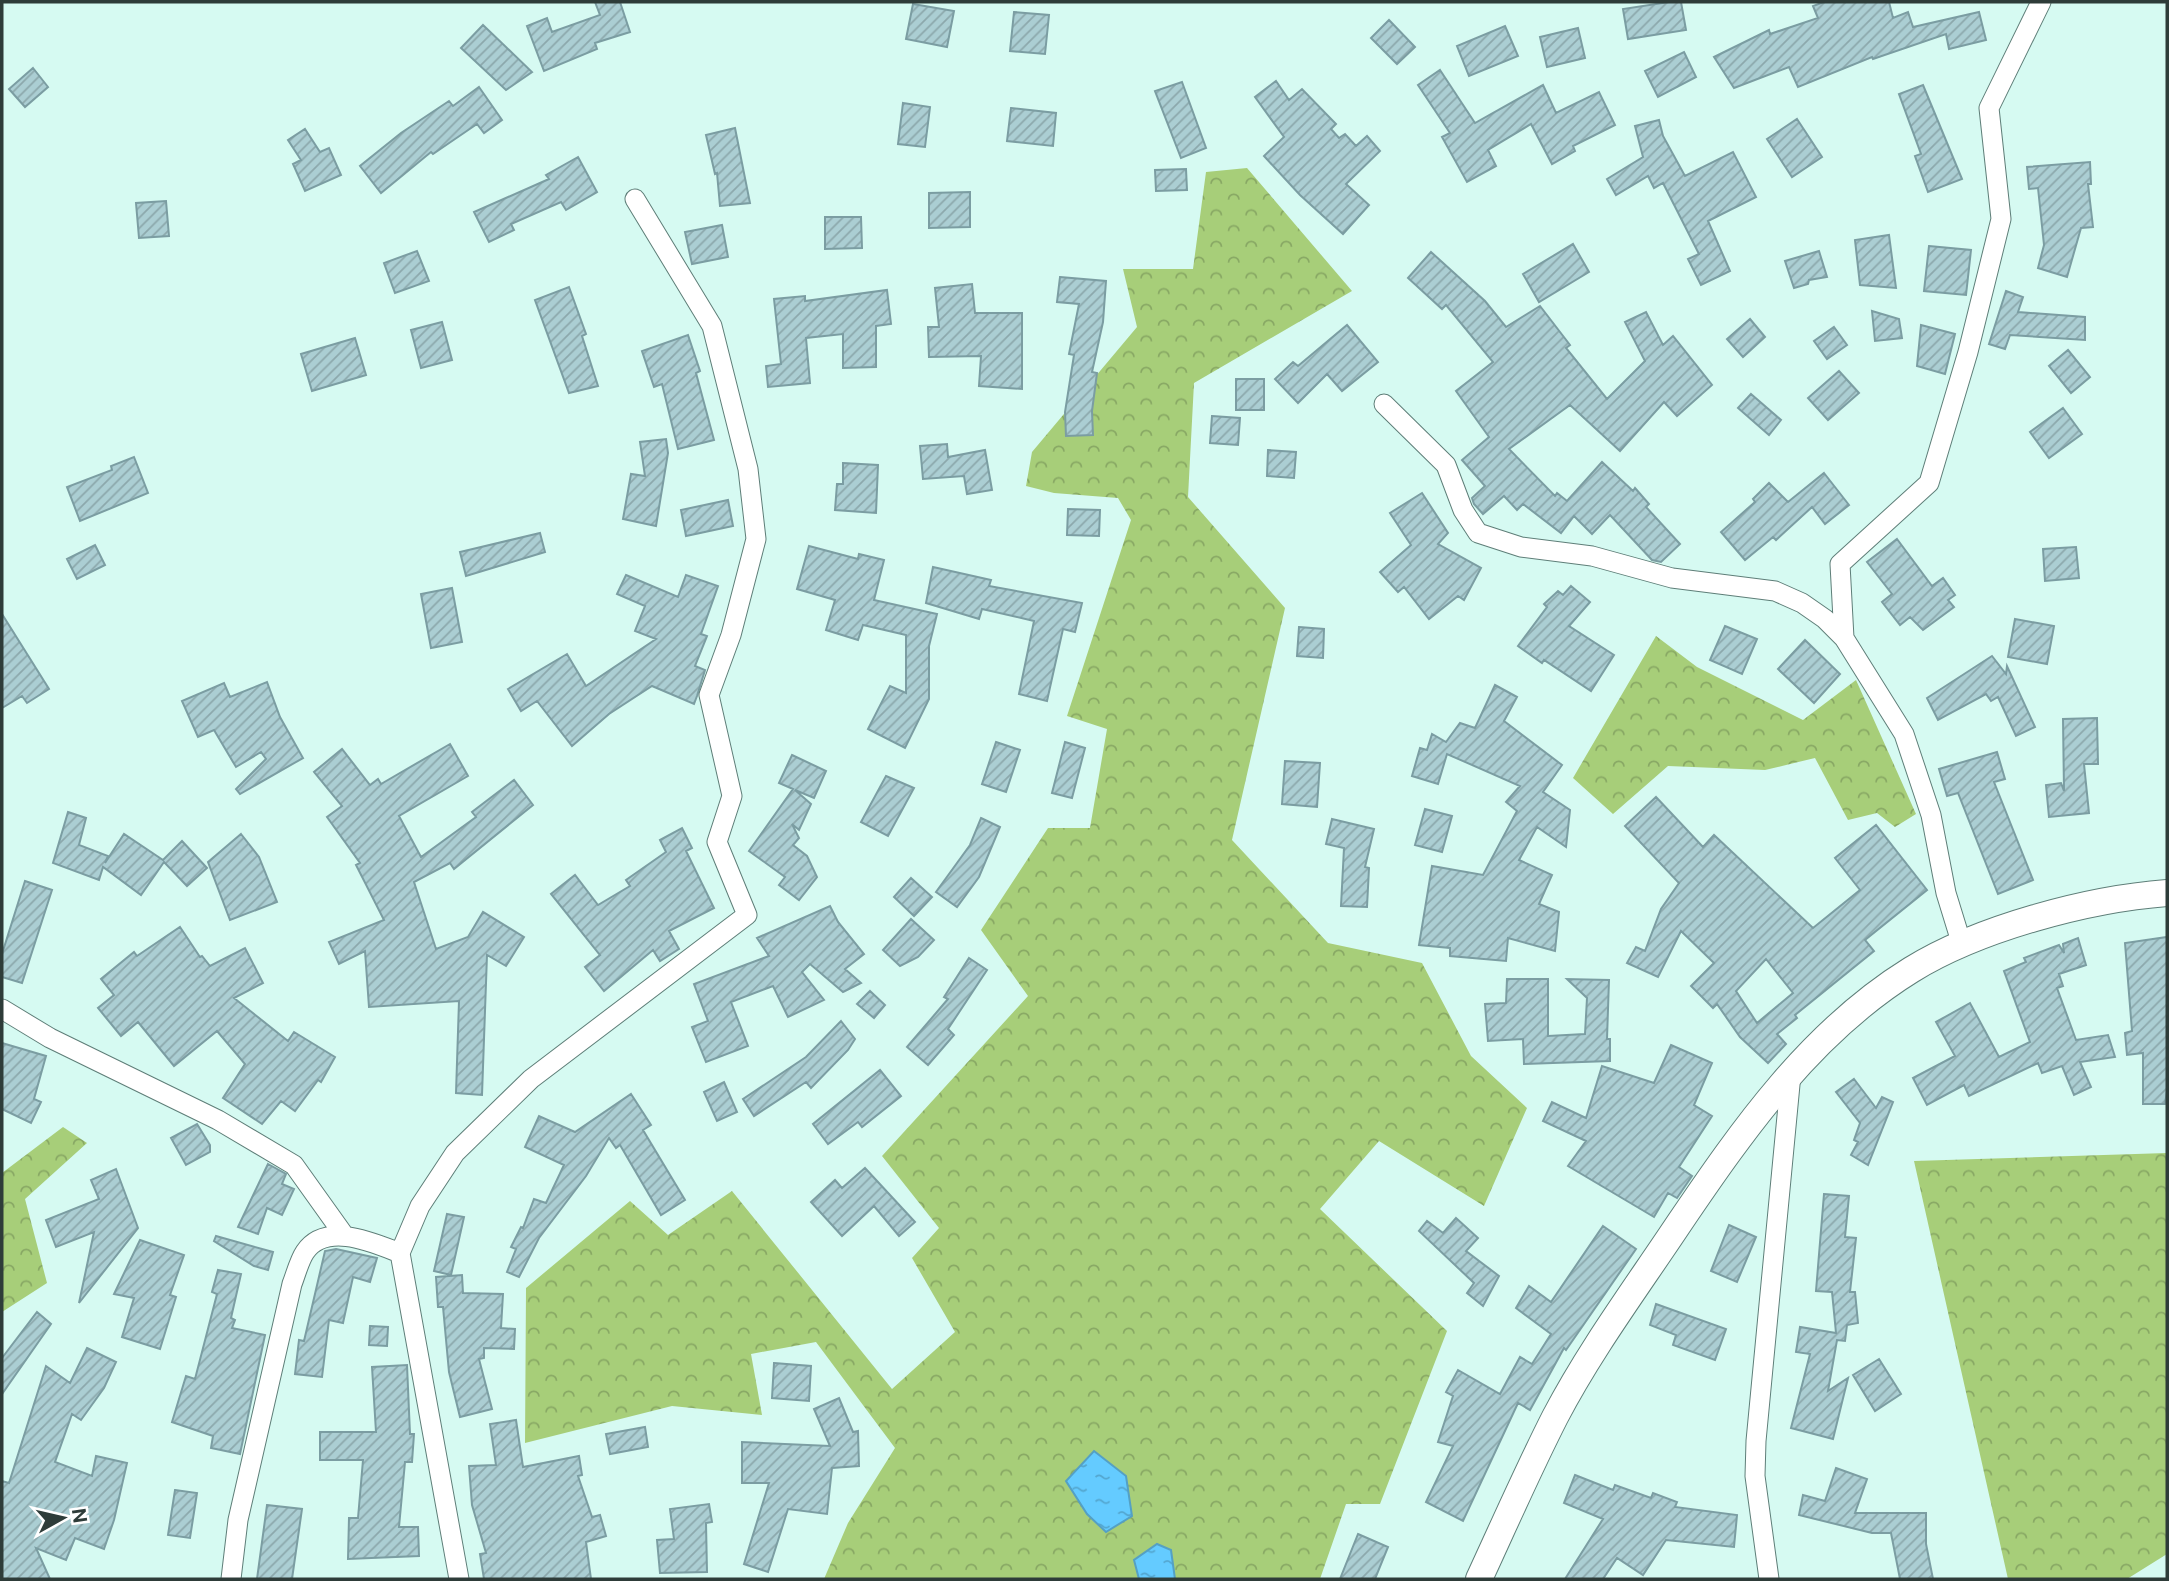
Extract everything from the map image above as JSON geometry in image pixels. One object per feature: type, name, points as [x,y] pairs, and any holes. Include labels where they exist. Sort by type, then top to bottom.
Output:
[{"type":"main road","points":[[1479,1579],[1556,1415],[1598,1345],[1702,1190],[1817,1042],[1912,969],[1962,945],[2074,908],[2134,895],[2167,893]]},
{"type":"street","points":[[1844,638],[1840,564],[1929,483],[1968,352],[2001,219],[1989,108],[2040,2]]},
{"type":"street","points":[[460,1579],[400,1252],[420,1206],[455,1153],[531,1079],[747,915],[716,842],[732,796],[709,695],[731,635],[756,539],[748,469],[712,326],[635,199]]},
{"type":"street","points":[[1384,404],[1446,465],[1463,510],[1478,533],[1521,547],[1592,556],[1672,578],[1774,591],[1802,603],[1825,619],[1844,638],[1904,734],[1931,815],[1946,893],[1962,945]]},
{"type":"street","points":[[2,1009],[50,1038],[218,1120],[295,1165],[344,1235]]},
{"type":"street","points":[[1769,1579],[1755,1476],[1756,1441],[1791,1074]]},
{"type":"street","points":[[231,1579],[238,1520],[292,1284],[306,1250],[329,1237],[344,1235],[400,1252]]},
{"type":"green space","points":[[1247,168],[1352,291],[1194,383],[1188,497],[1285,608],[1232,840],[1328,943],[1422,963],[1471,1056],[1527,1108],[1484,1206],[1379,1141],[1320,1209],[1447,1331],[1380,1504],[1346,1504],[1320,1579],[824,1579],[848,1523],[895,1448],[816,1342],[751,1354],[762,1415],[672,1406],[525,1443],[526,1288],[630,1201],[668,1235],[732,1191],[892,1389],[955,1332],[912,1258],[939,1228],[882,1156],[1028,996],[981,930],[1048,828],[1090,828],[1107,729],[1067,716],[1131,520],[1118,498],[1054,493],[1026,486],[1032,452],[1137,327],[1123,269],[1193,269],[1206,172]]},
{"type":"green space","points":[[1656,636],[1697,667],[1803,720],[1856,680],[1916,814],[1895,827],[1877,813],[1848,820],[1815,758],[1765,770],[1668,766],[1613,814],[1573,778]]},
{"type":"green space","points":[[63,1127],[87,1143],[25,1199],[47,1283],[2,1312],[2,1173]]},
{"type":"green space","points":[[2167,1153],[2167,1554],[2127,1579],[2008,1579],[1914,1161]]},
{"type":"water","points":[[1094,1451],[1126,1476],[1132,1516],[1106,1532],[1087,1514],[1066,1481]]},
{"type":"water","points":[[1157,1544],[1171,1550],[1175,1579],[1139,1579],[1134,1560]]},
{"type":"building","points":[[595,2],[620,2],[630,32],[595,43],[597,49],[544,71],[527,26],[547,18],[552,32],[600,15]]},
{"type":"building","points":[[1681,2],[1686,30],[1628,39],[1623,9]]},
{"type":"building","points":[[1824,2],[1889,2],[1893,18],[1908,12],[1913,27],[1979,12],[1986,40],[1949,49],[1946,34],[1873,59],[1872,57],[1798,87],[1789,67],[1734,88],[1714,57],[1769,30],[1770,34],[1818,18],[1813,6]]},
{"type":"building","points":[[913,4],[954,11],[947,47],[906,39]]},
{"type":"building","points":[[1014,12],[1049,15],[1045,54],[1010,51]]},
{"type":"building","points":[[1389,20],[1415,47],[1397,64],[1371,38]]},
{"type":"building","points":[[483,25],[532,72],[506,90],[461,48]]},
{"type":"building","points":[[1505,26],[1518,56],[1469,76],[1457,46]]},
{"type":"building","points":[[1578,28],[1585,58],[1547,67],[1540,37]]},
{"type":"building","points":[[1684,52],[1696,77],[1658,97],[1645,71]]},
{"type":"building","points":[[33,68],[48,87],[25,107],[9,89]]},
{"type":"building","points":[[1440,70],[1475,123],[1543,85],[1556,113],[1599,92],[1615,125],[1573,146],[1575,151],[1552,164],[1531,124],[1488,150],[1496,166],[1467,182],[1442,137],[1450,133],[1418,85]]},
{"type":"building","points":[[1276,81],[1289,100],[1302,89],[1336,124],[1331,129],[1339,138],[1345,134],[1356,146],[1367,136],[1380,151],[1346,184],[1369,205],[1343,234],[1300,195],[1264,156],[1284,137],[1255,97]]},
{"type":"building","points":[[1182,82],[1206,148],[1181,158],[1155,91]]},
{"type":"building","points":[[1923,85],[1962,179],[1928,192],[1915,156],[1921,154],[1899,94]]},
{"type":"building","points":[[479,87],[502,120],[484,133],[477,124],[433,154],[431,152],[381,193],[360,166],[401,133],[449,101],[453,106]]},
{"type":"building","points":[[903,103],[930,107],[925,147],[898,144]]},
{"type":"building","points":[[1011,108],[1056,113],[1053,146],[1007,141]]},
{"type":"building","points":[[1797,119],[1822,157],[1792,177],[1767,139]]},
{"type":"building","points":[[1659,120],[1663,136],[1685,176],[1733,152],[1756,197],[1708,221],[1730,271],[1701,285],[1688,259],[1699,254],[1663,183],[1654,188],[1648,176],[1616,195],[1607,179],[1643,157],[1635,126]]},
{"type":"building","points":[[735,128],[750,203],[720,206],[717,173],[715,174],[706,135]]},
{"type":"building","points":[[305,129],[320,152],[329,148],[341,175],[305,191],[293,164],[301,160],[288,140]]},
{"type":"building","points":[[578,157],[597,192],[566,210],[561,202],[511,224],[514,230],[489,242],[474,212],[549,179],[546,175]]},
{"type":"building","points":[[2090,162],[2091,184],[2088,184],[2093,227],[2081,228],[2067,277],[2038,268],[2044,245],[2038,188],[2029,189],[2027,167]]},
{"type":"building","points":[[1186,169],[1187,190],[1156,191],[1155,170]]},
{"type":"building","points":[[970,192],[970,227],[929,228],[929,193]]},
{"type":"building","points":[[166,201],[169,236],[139,238],[136,203]]},
{"type":"building","points":[[825,217],[861,217],[862,248],[825,249]]},
{"type":"building","points":[[722,225],[728,257],[692,264],[685,232]]},
{"type":"building","points":[[1889,235],[1896,288],[1860,285],[1855,240]]},
{"type":"building","points":[[1573,244],[1589,272],[1539,302],[1523,274]]},
{"type":"building","points":[[1929,246],[1971,250],[1966,295],[1924,291]]},
{"type":"building","points":[[417,251],[429,281],[395,293],[384,263]]},
{"type":"building","points":[[1819,251],[1827,277],[1809,280],[1808,284],[1794,288],[1785,261]]},
{"type":"building","points":[[1431,252],[1485,301],[1506,327],[1540,306],[1570,345],[1566,348],[1607,399],[1645,361],[1625,322],[1646,312],[1663,345],[1673,336],[1712,385],[1677,416],[1664,402],[1620,451],[1570,405],[1509,449],[1555,496],[1557,493],[1567,501],[1602,462],[1633,491],[1635,488],[1649,504],[1646,507],[1680,544],[1661,562],[1652,560],[1610,515],[1592,534],[1574,516],[1561,533],[1523,504],[1517,510],[1504,496],[1483,514],[1474,504],[1472,498],[1485,486],[1462,460],[1489,437],[1456,391],[1493,362],[1446,305],[1442,309],[1408,278]]},
{"type":"building","points":[[1060,277],[1106,281],[1103,322],[1092,372],[1097,373],[1092,411],[1093,435],[1066,436],[1065,412],[1074,355],[1069,354],[1079,304],[1057,302]]},
{"type":"building","points":[[972,284],[975,313],[1022,313],[1022,389],[979,386],[981,356],[929,357],[928,327],[939,327],[935,288]]},
{"type":"building","points":[[569,287],[586,334],[582,336],[598,386],[569,393],[535,300]]},
{"type":"building","points":[[887,290],[891,324],[876,326],[876,367],[843,368],[843,334],[806,338],[810,383],[768,387],[766,366],[781,364],[774,299],[805,296],[805,301]]},
{"type":"building","points":[[2006,291],[2023,297],[2018,312],[2085,317],[2085,340],[2010,335],[2005,349],[1989,344]]},
{"type":"building","points":[[1872,311],[1899,319],[1902,338],[1875,341]]},
{"type":"building","points":[[1750,319],[1765,337],[1743,357],[1727,339]]},
{"type":"building","points":[[442,322],[452,360],[421,368],[411,330]]},
{"type":"building","points":[[1347,325],[1378,362],[1342,391],[1327,374],[1298,403],[1275,379],[1293,362],[1298,366]]},
{"type":"building","points":[[1921,325],[1955,334],[1945,374],[1917,366]]},
{"type":"building","points":[[1834,327],[1847,345],[1827,359],[1814,341]]},
{"type":"building","points":[[688,335],[700,371],[696,373],[714,440],[678,449],[662,384],[654,387],[642,351]]},
{"type":"building","points":[[355,338],[366,375],[312,391],[301,354]]},
{"type":"building","points":[[2068,350],[2090,377],[2071,393],[2049,366]]},
{"type":"building","points":[[1839,371],[1859,393],[1828,420],[1808,398]]},
{"type":"building","points":[[1236,379],[1264,379],[1264,410],[1236,410]]},
{"type":"building","points":[[1751,394],[1781,420],[1769,435],[1738,408]]},
{"type":"building","points":[[2063,408],[2082,434],[2049,458],[2030,432]]},
{"type":"building","points":[[1212,416],[1240,418],[1238,445],[1210,443]]},
{"type":"building","points":[[666,439],[668,453],[656,526],[623,519],[631,474],[645,476],[640,442]]},
{"type":"building","points":[[947,444],[948,457],[985,450],[992,490],[967,494],[964,476],[923,479],[920,446]]},
{"type":"building","points":[[1268,450],[1296,452],[1294,478],[1267,476]]},
{"type":"building","points":[[134,457],[148,493],[80,521],[67,487],[112,470],[111,466]]},
{"type":"building","points":[[843,463],[878,465],[876,513],[835,510],[837,484],[843,484]]},
{"type":"building","points":[[1824,473],[1849,505],[1825,524],[1812,507],[1776,540],[1773,537],[1745,560],[1721,532],[1755,502],[1753,499],[1769,483],[1788,502]]},
{"type":"building","points":[[1422,493],[1448,533],[1438,544],[1481,568],[1464,600],[1458,596],[1429,619],[1404,587],[1398,592],[1380,572],[1411,545],[1390,513]]},
{"type":"building","points":[[728,500],[733,526],[686,536],[681,510]]},
{"type":"building","points":[[1068,509],[1100,510],[1099,536],[1067,535]]},
{"type":"building","points":[[540,533],[545,552],[466,576],[460,552]]},
{"type":"building","points":[[1897,539],[1932,586],[1943,578],[1955,595],[1948,600],[1954,607],[1923,630],[1910,617],[1900,625],[1882,602],[1892,594],[1867,562]]},
{"type":"building","points":[[95,545],[105,565],[77,579],[67,559]]},
{"type":"building","points":[[809,546],[858,559],[859,554],[884,560],[874,600],[937,614],[929,646],[929,699],[905,748],[868,729],[890,686],[906,693],[906,635],[863,625],[858,640],[826,630],[835,600],[797,589]]},
{"type":"building","points":[[2076,547],[2079,578],[2045,581],[2043,549]]},
{"type":"building","points":[[933,567],[991,580],[989,586],[1082,603],[1075,632],[1063,629],[1047,701],[1019,694],[1034,621],[982,609],[979,619],[926,603]]},
{"type":"building","points":[[626,575],[678,597],[686,575],[718,586],[701,634],[707,636],[695,666],[705,670],[697,696],[694,704],[652,686],[609,714],[572,746],[537,701],[521,711],[508,689],[567,654],[586,686],[656,639],[635,631],[645,606],[617,594]]},
{"type":"building","points":[[1571,586],[1590,602],[1569,626],[1614,655],[1591,691],[1518,646],[1547,607],[1544,604],[1558,591],[1563,595]]},
{"type":"building","points":[[452,588],[462,642],[431,648],[421,594]]},
{"type":"building","points":[[2,614],[49,689],[27,703],[22,696],[2,708]]},
{"type":"building","points":[[2015,619],[2054,626],[2047,664],[2008,657]]},
{"type":"building","points":[[1725,626],[1757,639],[1742,674],[1710,660]]},
{"type":"building","points":[[1299,627],[1324,629],[1323,658],[1297,656]]},
{"type":"building","points":[[1805,640],[1840,674],[1814,703],[1778,669]]},
{"type":"building","points":[[1992,656],[2006,674],[2007,666],[2035,727],[2016,736],[1998,697],[1991,701],[1986,694],[1938,720],[1927,698]]},
{"type":"building","points":[[267,682],[280,717],[303,758],[240,794],[236,789],[266,759],[261,752],[236,767],[214,730],[198,737],[182,701],[224,683],[230,697]]},
{"type":"building","points":[[1495,685],[1517,697],[1504,721],[1562,765],[1543,792],[1570,810],[1566,847],[1537,827],[1519,860],[1552,875],[1539,904],[1559,912],[1555,951],[1508,938],[1506,961],[1450,956],[1450,948],[1419,945],[1432,866],[1483,875],[1517,811],[1506,802],[1520,786],[1447,754],[1438,784],[1412,776],[1420,748],[1427,750],[1432,734],[1446,742],[1460,723],[1475,728]]},
{"type":"building","points":[[2097,718],[2098,764],[2084,764],[2089,813],[2049,817],[2046,785],[2061,783],[2064,791],[2063,719]]},
{"type":"building","points":[[996,742],[1020,750],[1006,792],[982,784]]},
{"type":"building","points":[[1065,742],[1085,748],[1072,798],[1052,793]]},
{"type":"building","points":[[450,744],[468,776],[399,816],[421,857],[476,817],[472,812],[514,780],[533,805],[454,869],[450,863],[414,882],[436,949],[468,937],[483,912],[524,937],[506,966],[487,955],[482,1095],[456,1093],[459,1001],[369,1007],[365,951],[339,964],[329,942],[384,920],[356,865],[360,863],[327,817],[342,806],[314,772],[342,749],[370,785],[378,779],[381,784]]},
{"type":"building","points":[[1997,752],[2005,779],[1994,782],[2033,880],[1998,894],[1958,793],[1947,796],[1939,769]]},
{"type":"building","points":[[792,755],[826,771],[814,798],[795,790],[811,804],[799,830],[792,824],[799,838],[793,845],[807,856],[817,877],[799,900],[779,885],[785,877],[749,851],[793,789],[779,783]]},
{"type":"building","points":[[1285,761],[1320,763],[1317,807],[1282,804]]},
{"type":"building","points":[[886,776],[914,788],[888,836],[861,822]]},
{"type":"building","points":[[1656,797],[1703,847],[1714,835],[1813,928],[1860,890],[1835,858],[1876,825],[1927,890],[1865,940],[1874,951],[1795,1015],[1797,1018],[1777,1034],[1786,1044],[1768,1063],[1740,1037],[1717,1004],[1713,1008],[1691,986],[1714,963],[1681,931],[1658,977],[1627,963],[1636,947],[1645,951],[1661,909],[1679,883],[1625,826]],"holes":[[[1766,959],[1793,993],[1757,1023],[1736,991]]]},
{"type":"building","points":[[1425,809],[1452,816],[1442,852],[1415,845]]},
{"type":"building","points":[[68,812],[86,818],[79,845],[108,856],[105,863],[124,834],[163,860],[182,841],[207,868],[187,886],[164,862],[141,895],[103,867],[99,880],[53,863]]},
{"type":"building","points":[[981,818],[1000,827],[979,877],[957,907],[936,892],[970,845]]},
{"type":"building","points":[[1332,819],[1374,829],[1365,867],[1369,868],[1367,907],[1341,906],[1344,848],[1326,844]]},
{"type":"building","points":[[682,828],[692,848],[686,851],[714,908],[669,931],[679,949],[660,961],[653,950],[604,991],[585,967],[600,955],[551,894],[575,875],[598,905],[630,886],[626,880],[666,852],[660,840]]},
{"type":"building","points":[[241,834],[259,857],[277,902],[230,920],[208,862]]},
{"type":"building","points":[[911,878],[932,897],[914,916],[894,897]]},
{"type":"building","points":[[25,881],[52,890],[22,983],[2,977],[2,954]]},
{"type":"building","points":[[830,906],[838,922],[864,954],[845,969],[861,983],[843,992],[810,964],[802,972],[824,1000],[788,1017],[773,986],[731,1002],[748,1046],[706,1062],[692,1027],[708,1021],[694,984],[769,956],[757,938]]},
{"type":"building","points":[[911,919],[934,940],[918,957],[900,966],[883,950]]},
{"type":"building","points":[[180,927],[200,957],[210,966],[245,948],[263,983],[234,998],[288,1041],[294,1032],[335,1057],[321,1082],[318,1080],[295,1111],[281,1101],[262,1124],[223,1098],[245,1064],[217,1031],[174,1066],[138,1022],[121,1036],[98,1008],[114,995],[101,979],[134,952],[137,956]]},
{"type":"building","points":[[2167,937],[2167,1091],[2165,1104],[2143,1104],[2143,1053],[2127,1055],[2125,1033],[2132,1031],[2125,943]]},
{"type":"building","points":[[2078,938],[2086,965],[2059,974],[2063,986],[2057,988],[2076,1040],[2108,1035],[2115,1057],[2080,1062],[2091,1087],[2074,1095],[2062,1066],[2042,1073],[2038,1063],[1969,1096],[1964,1085],[1927,1105],[1913,1078],[1955,1056],[1936,1022],[1970,1003],[1999,1057],[2030,1042],[2004,971],[2026,962],[2024,958],[2059,945],[2064,953],[2063,944]]},
{"type":"building","points":[[969,958],[987,970],[948,1029],[954,1035],[928,1065],[907,1047],[948,999],[944,997]]},
{"type":"building","points":[[1507,979],[1548,979],[1548,1036],[1585,1034],[1587,998],[1567,979],[1609,980],[1607,1039],[1610,1039],[1610,1061],[1524,1064],[1523,1039],[1488,1041],[1485,1004],[1506,1003]]},
{"type":"building","points":[[870,991],[885,1005],[874,1018],[857,1004]]},
{"type":"building","points":[[841,1021],[855,1039],[848,1050],[811,1088],[806,1082],[754,1116],[743,1099],[806,1057]]},
{"type":"building","points":[[2,1043],[46,1056],[34,1099],[41,1102],[31,1123],[2,1109]]},
{"type":"building","points":[[1671,1045],[1712,1063],[1694,1105],[1712,1116],[1679,1167],[1692,1176],[1677,1198],[1668,1193],[1654,1217],[1568,1166],[1586,1141],[1543,1121],[1552,1102],[1586,1118],[1602,1066],[1654,1083]]},
{"type":"building","points":[[880,1070],[901,1096],[862,1127],[858,1122],[828,1144],[813,1124]]},
{"type":"building","points":[[1854,1079],[1876,1108],[1882,1097],[1893,1102],[1868,1165],[1851,1155],[1858,1142],[1854,1140],[1860,1123],[1836,1092]]},
{"type":"building","points":[[724,1082],[737,1112],[717,1121],[704,1092]]},
{"type":"building","points":[[631,1094],[651,1125],[643,1130],[685,1200],[661,1215],[620,1145],[616,1148],[609,1138],[586,1176],[539,1238],[519,1277],[507,1272],[516,1249],[511,1247],[521,1227],[523,1228],[534,1199],[546,1203],[564,1165],[525,1147],[539,1116],[575,1132]]},
{"type":"building","points":[[197,1124],[210,1145],[210,1152],[186,1165],[171,1138]]},
{"type":"building","points":[[268,1164],[286,1174],[282,1184],[294,1189],[282,1215],[267,1208],[258,1234],[238,1227]]},
{"type":"building","points":[[865,1168],[915,1222],[899,1236],[874,1206],[842,1236],[811,1202],[835,1180],[842,1188]]},
{"type":"building","points":[[116,1169],[138,1228],[79,1303],[94,1232],[56,1247],[46,1220],[99,1199],[91,1180]]},
{"type":"building","points":[[1824,1194],[1849,1196],[1845,1237],[1856,1238],[1850,1292],[1855,1292],[1858,1323],[1847,1325],[1845,1341],[1837,1340],[1828,1391],[1848,1378],[1833,1439],[1791,1428],[1810,1354],[1796,1352],[1800,1327],[1836,1333],[1832,1292],[1816,1291]]},
{"type":"building","points":[[447,1214],[464,1217],[451,1275],[434,1271]]},
{"type":"building","points":[[1456,1218],[1478,1238],[1466,1251],[1499,1276],[1483,1306],[1467,1293],[1474,1283],[1419,1231],[1427,1221],[1443,1233]]},
{"type":"building","points":[[1729,1225],[1756,1237],[1737,1282],[1711,1271]]},
{"type":"building","points":[[1603,1226],[1636,1249],[1566,1350],[1564,1348],[1530,1410],[1518,1403],[1463,1521],[1426,1502],[1453,1446],[1438,1442],[1453,1396],[1446,1392],[1458,1370],[1500,1394],[1520,1357],[1532,1364],[1551,1334],[1516,1308],[1529,1286],[1551,1302]]},
{"type":"building","points":[[216,1236],[273,1252],[268,1270],[254,1266],[214,1241]]},
{"type":"building","points":[[140,1240],[184,1255],[170,1295],[176,1297],[160,1349],[122,1337],[134,1298],[114,1294]]},
{"type":"building","points":[[336,1249],[377,1258],[370,1282],[353,1277],[343,1323],[329,1320],[322,1377],[295,1374],[299,1340],[304,1341],[325,1251]]},
{"type":"building","points":[[218,1270],[241,1274],[231,1318],[235,1320],[232,1328],[265,1335],[240,1454],[211,1448],[213,1436],[172,1422],[186,1376],[195,1379],[217,1294],[212,1292]]},
{"type":"building","points":[[462,1275],[463,1293],[503,1294],[501,1328],[515,1329],[514,1349],[484,1348],[484,1358],[479,1359],[492,1409],[460,1417],[449,1372],[443,1307],[438,1307],[436,1277]]},
{"type":"building","points":[[1656,1304],[1726,1329],[1715,1360],[1673,1345],[1676,1335],[1650,1325]]},
{"type":"building","points":[[37,1312],[51,1324],[2,1394],[2,1358]]},
{"type":"building","points":[[370,1326],[388,1327],[387,1346],[369,1345]]},
{"type":"building","points":[[87,1348],[116,1362],[104,1388],[81,1420],[72,1414],[55,1462],[92,1476],[96,1456],[127,1463],[114,1520],[104,1549],[75,1538],[66,1560],[36,1548],[50,1579],[2,1579],[2,1481],[9,1483],[46,1366],[70,1383]]},
{"type":"building","points":[[1879,1359],[1901,1394],[1875,1411],[1853,1375]]},
{"type":"building","points":[[774,1363],[811,1366],[809,1401],[772,1398]]},
{"type":"building","points":[[407,1365],[410,1434],[414,1434],[412,1462],[405,1462],[399,1527],[418,1527],[419,1556],[348,1559],[349,1518],[358,1518],[363,1460],[320,1460],[320,1432],[376,1432],[372,1367]]},
{"type":"building","points":[[839,1398],[853,1432],[858,1431],[859,1466],[832,1468],[827,1514],[788,1509],[768,1572],[744,1564],[769,1483],[742,1483],[742,1442],[830,1446],[814,1409]]},
{"type":"building","points":[[516,1420],[523,1467],[579,1456],[582,1475],[578,1476],[592,1517],[600,1515],[606,1536],[586,1542],[591,1579],[484,1579],[480,1554],[486,1553],[472,1505],[469,1466],[496,1465],[490,1424]]},
{"type":"building","points":[[645,1427],[648,1447],[610,1454],[606,1434]]},
{"type":"building","points":[[1836,1468],[1867,1479],[1855,1513],[1926,1513],[1926,1544],[1933,1579],[1900,1579],[1891,1533],[1872,1533],[1799,1515],[1803,1495],[1825,1501]]},
{"type":"building","points":[[1575,1475],[1613,1490],[1615,1485],[1651,1498],[1653,1493],[1677,1502],[1675,1507],[1737,1515],[1734,1547],[1666,1540],[1643,1575],[1617,1558],[1603,1579],[1565,1579],[1603,1519],[1564,1503]]},
{"type":"building","points":[[175,1490],[197,1493],[190,1538],[168,1535]]},
{"type":"building","points":[[709,1504],[712,1522],[706,1523],[707,1572],[660,1573],[657,1540],[674,1539],[670,1509]]},
{"type":"building","points":[[267,1505],[302,1509],[292,1579],[257,1579]]},
{"type":"building","points":[[1358,1534],[1388,1547],[1375,1579],[1340,1579]]}]
